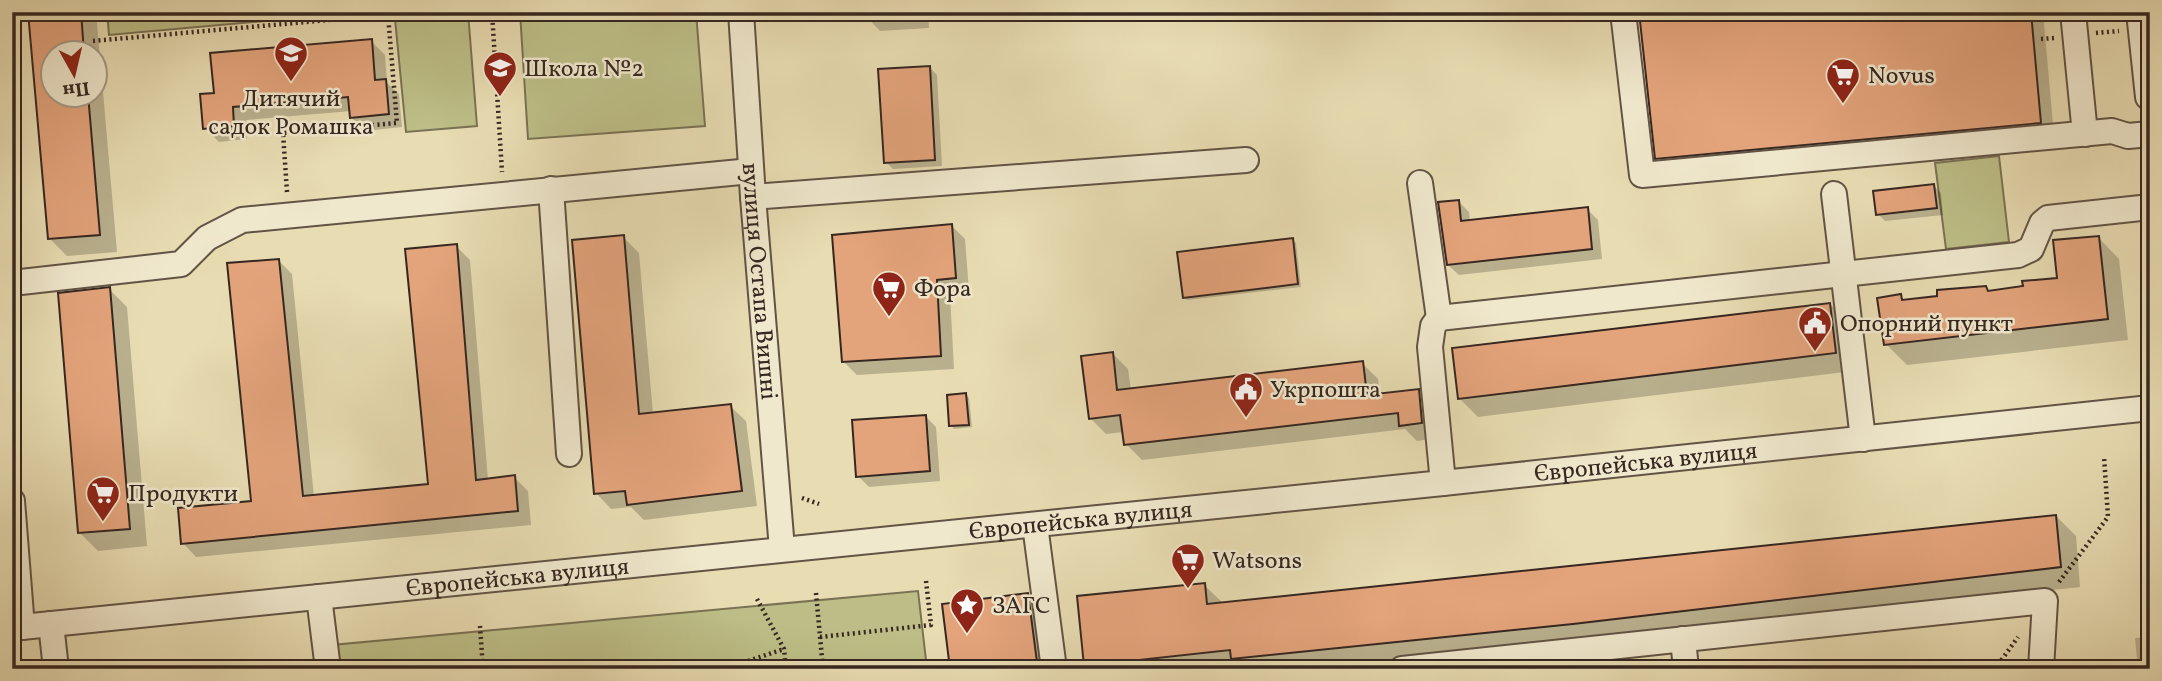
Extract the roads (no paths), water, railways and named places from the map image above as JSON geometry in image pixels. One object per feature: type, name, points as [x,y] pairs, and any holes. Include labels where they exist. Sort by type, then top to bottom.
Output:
[{"type":"street","name":"вулиця Остапа Вишні","points":[[741,12],[751,171],[782,549]]},
{"type":"street","points":[[1623,12],[1642,175],[2112,131],[2127,136],[2150,134]]},
{"type":"street","points":[[2073,12],[2085,134]]},
{"type":"street","points":[[2112,131],[2149,107],[2134,21]]},
{"type":"street","points":[[753,197],[1246,160]]},
{"type":"street","points":[[12,283],[181,264],[207,238],[242,220],[751,171]]},
{"type":"street","points":[[1420,183],[1439,318],[1433,326],[1430,347],[1443,483]]},
{"type":"street","points":[[551,189],[569,454]]},
{"type":"street","points":[[1834,194],[1863,439]]},
{"type":"street","points":[[1439,318],[2018,254],[2031,249],[2042,223],[2048,218],[2150,206]]},
{"type":"street","name":"Європейська вулиця","points":[[17,628],[2150,408]]},
{"type":"street","points":[[12,501],[17,628]]},
{"type":"street","points":[[1035,525],[1054,669]]},
{"type":"street","points":[[319,597],[328,669]]},
{"type":"street","points":[[1402,669],[2045,601],[2041,669]]},
{"type":"street","points":[[51,624],[56,669]]},
{"type":"street","points":[[1683,639],[1686,669]]},
{"type":"place","name":"Дитячий садок Ромашка","points":[[291,83]]},
{"type":"place","name":"Школа №2","points":[[500,98]]},
{"type":"place","name":"Novus","points":[[1843,105]]},
{"type":"place","name":"Фора","points":[[889,318]]},
{"type":"place","name":"Опорний пункт","points":[[1815,353]]},
{"type":"place","name":"Укрпошта","points":[[1246,419]]},
{"type":"place","name":"Продукти","points":[[103,523]]},
{"type":"place","name":"Watsons","points":[[1188,590]]},
{"type":"place","name":"ЗАГС","points":[[967,635]]}]
